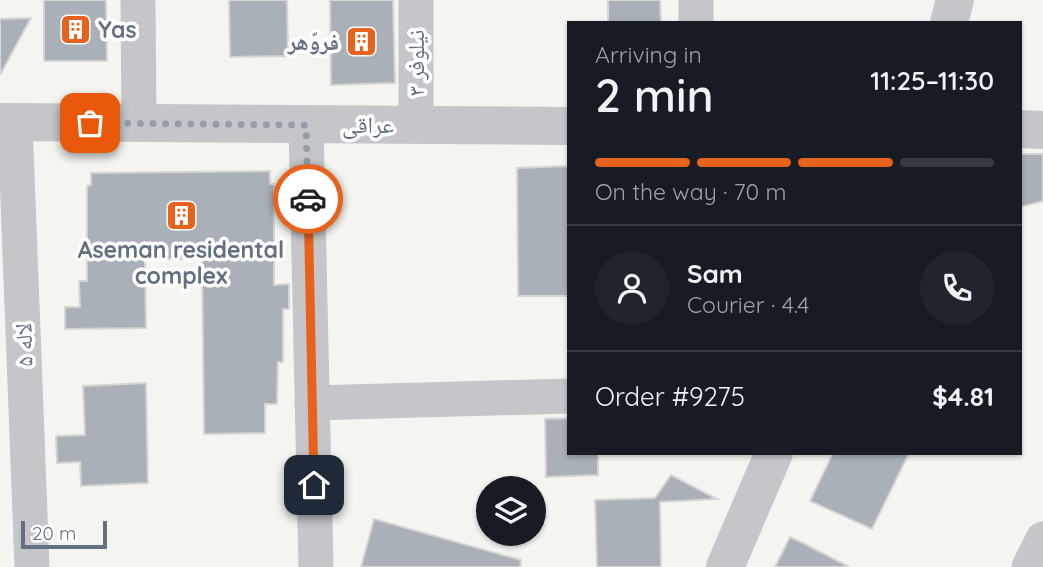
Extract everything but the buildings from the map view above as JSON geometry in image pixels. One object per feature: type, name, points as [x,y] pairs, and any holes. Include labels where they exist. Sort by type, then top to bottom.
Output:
[{"type":"street","points":[[138,0],[139,123]]},
{"type":"street","name":"نیلوفر ۳","points":[[416,0],[416,125]]},
{"type":"street","points":[[696,0],[696,21]]},
{"type":"street","points":[[950,21],[955,0]]},
{"type":"street","name":"عراقی","points":[[8,122],[567,126]]},
{"type":"street","name":"لاله ۵","points":[[8,122],[32,567]]},
{"type":"street","points":[[306,125],[317,567]]},
{"type":"street","points":[[1022,130],[1043,130]]},
{"type":"street","points":[[312,403],[567,396]]},
{"type":"street","points":[[725,567],[774,455]]},
{"type":"street","points":[[1029,567],[1043,539]]},
{"type":"way so far","points":[[90,123],[306,125],[308,199]]},
{"type":"place","name":"Yas","points":[[75,30]]},
{"type":"place","name":"فروّهر","points":[[362,42]]},
{"type":"place","name":"Aseman residental complex","points":[[181,216]]},
{"type":"route","points":[[308,199],[314,485]]}]
